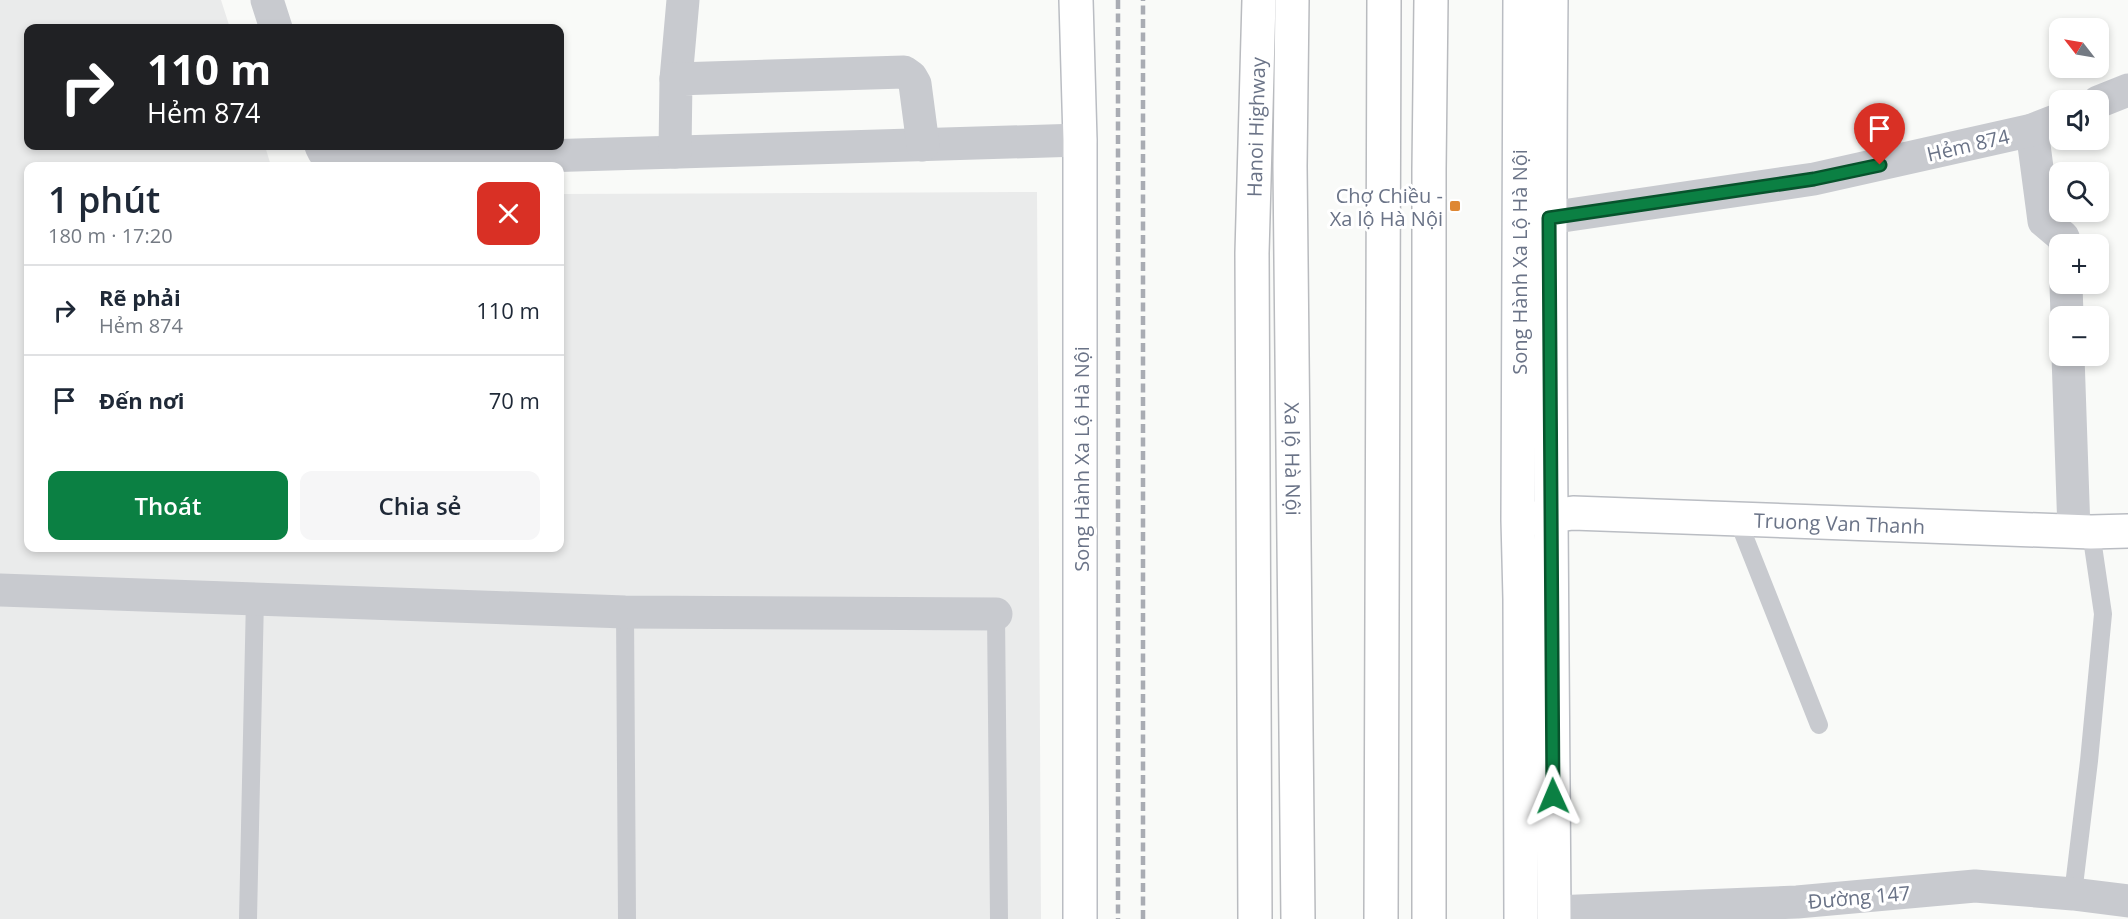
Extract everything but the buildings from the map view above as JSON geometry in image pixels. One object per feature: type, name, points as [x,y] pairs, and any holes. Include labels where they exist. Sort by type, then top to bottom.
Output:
[{"type":"main road","name":"Song Hành Xa Lộ Hà Nội","points":[[1076,0],[1080,140],[1080,919]]},
{"type":"main road","name":"Hanoi Highway","points":[[1252,253],[1259,0]]},
{"type":"main road","name":"Xa lộ Hà Nội","points":[[1292,0],[1290,166],[1298,919]]},
{"type":"main road","points":[[1381,919],[1384,0]]},
{"type":"main road","points":[[1429,919],[1431,0]]},
{"type":"main road","name":"Song Hành Xa Lộ Hà Nội","points":[[1520,0],[1534,519],[1554,916]]},
{"type":"main road","name":"Song Hành Xa Lộ Hà Nội","points":[[1521,919],[1520,599],[1534,519],[1549,218],[1551,0]]},
{"type":"main road","points":[[1252,253],[1290,166]]},
{"type":"main road","name":"Xa lộ Hà Nội","points":[[1252,253],[1255,919]]},
{"type":"main road","name":"Truong Van Thanh","points":[[1534,519],[1573,513],[2128,531]]},
{"type":"street","points":[[267,0],[275,24]]},
{"type":"street","points":[[675,152],[676,79],[682,0]]},
{"type":"street","points":[[676,79],[904,72],[915,84],[923,145]]},
{"type":"street","points":[[2109,98],[2128,90]]},
{"type":"street","points":[[2046,124],[2044,221],[2059,234]]},
{"type":"street","name":"Hẻm 874","points":[[1549,218],[1814,179],[2046,124]]},
{"type":"street","points":[[323,150],[374,161],[1080,140]]},
{"type":"street","points":[[2069,366],[2083,531]]},
{"type":"street","points":[[0,590],[625,612],[996,614]]},
{"type":"street","name":"Đường 147","points":[[1554,916],[1797,902],[1975,886],[2128,901]]},
{"type":"lane","points":[[1737,518],[1819,725]]},
{"type":"lane","points":[[2073,894],[2103,614],[2083,531]]},
{"type":"lane","points":[[248,919],[255,598]]},
{"type":"lane","points":[[625,612],[627,919]]},
{"type":"lane","points":[[996,614],[999,919]]},
{"type":"shaded area","points":[[0,0],[221,0],[229,24],[24,24],[24,150],[266,150],[270,162],[24,162],[24,552],[564,552],[564,194],[1037,192],[1041,919],[0,919]]},
{"type":"railway","points":[[1118,0],[1118,919]]},
{"type":"railway","points":[[1143,0],[1143,919]]},
{"type":"place","name":"Chợ Chiều - Xa lộ Hà Nội","points":[[1455,206]]},
{"type":"route","points":[[1553,796],[1549,218],[1814,179],[1880,165]]}]
